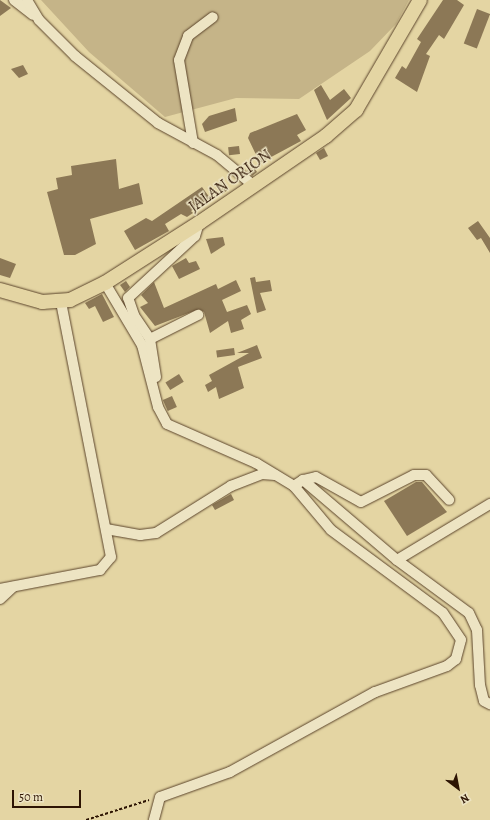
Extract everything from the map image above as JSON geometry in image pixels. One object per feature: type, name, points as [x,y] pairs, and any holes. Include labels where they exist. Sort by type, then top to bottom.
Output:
[{"type":"highway","name":"JALAN ORION","points":[[0,290],[33,300],[61,302],[105,283],[199,223],[326,136],[356,110],[420,0]]},
{"type":"street","points":[[14,0],[39,20],[75,56],[148,114],[237,169],[253,185]]},
{"type":"street","points":[[27,0],[39,20]]},
{"type":"street","points":[[193,143],[179,60],[188,36],[213,16]]},
{"type":"street","points":[[152,388],[156,376],[150,339],[128,305],[130,293],[196,236],[199,223]]},
{"type":"street","points":[[105,283],[142,345],[152,388],[162,418],[170,426],[277,475],[294,486],[331,530],[448,618],[460,635],[461,649],[447,666],[375,692],[230,772],[160,796],[154,820]]},
{"type":"street","points":[[0,589],[18,584],[100,570],[110,557],[106,529],[61,302]]},
{"type":"street","points":[[150,339],[198,315]]},
{"type":"street","points":[[106,529],[140,535],[156,533],[230,486],[262,474],[277,475]]},
{"type":"street","points":[[294,486],[303,480],[316,477],[361,502],[414,475],[426,475],[449,500]]},
{"type":"street","points":[[303,480],[398,560],[461,606],[474,622],[480,685],[484,700],[490,704]]},
{"type":"street","points":[[398,560],[490,504]]},
{"type":"street","points":[[0,599],[18,584]]},
{"type":"path","points":[[86,820],[160,796]]},
{"type":"shaded area","points":[[41,0],[409,0],[396,24],[370,51],[299,99],[236,98],[165,117],[89,52]]},
{"type":"building","points":[[0,0],[11,8],[0,16]]},
{"type":"building","points":[[443,0],[457,0],[464,5],[444,39],[439,35],[426,54],[430,56],[417,92],[395,78],[402,66],[406,69],[421,42],[417,39]]},
{"type":"building","points":[[477,9],[490,14],[477,49],[464,44]]},
{"type":"building","points":[[23,65],[28,74],[19,78],[11,69]]},
{"type":"building","points":[[321,85],[330,100],[344,89],[351,98],[327,120],[314,90]]},
{"type":"building","points":[[235,108],[237,121],[205,132],[202,124],[209,116]]},
{"type":"building","points":[[297,114],[306,130],[297,135],[301,141],[260,163],[248,138],[250,133]]},
{"type":"building","points":[[239,146],[240,154],[229,155],[228,147]]},
{"type":"building","points":[[324,148],[328,156],[320,160],[316,153]]},
{"type":"building","points":[[116,159],[119,189],[139,183],[143,204],[90,219],[96,244],[75,255],[64,255],[47,192],[58,189],[56,178],[72,175],[71,166]]},
{"type":"building","points":[[253,166],[257,172],[252,176],[247,170]]},
{"type":"building","points":[[223,180],[229,189],[222,194],[216,185]]},
{"type":"building","points":[[202,187],[210,198],[191,211],[193,213],[187,217],[181,214],[165,224],[169,231],[135,250],[124,231],[146,218],[152,221]]},
{"type":"building","points":[[478,221],[490,238],[490,253],[481,238],[477,240],[468,228]]},
{"type":"building","points":[[223,237],[225,245],[211,254],[206,239]]},
{"type":"building","points":[[0,258],[16,264],[10,278],[0,275]]},
{"type":"building","points":[[186,258],[189,263],[196,261],[200,269],[179,279],[172,266]]},
{"type":"building","points":[[255,277],[256,282],[270,280],[272,291],[260,293],[266,310],[257,313],[250,278]]},
{"type":"building","points":[[236,280],[241,291],[222,300],[227,312],[247,305],[251,314],[241,320],[244,329],[231,333],[228,321],[210,333],[204,312],[199,309],[155,326],[140,307],[148,303],[141,295],[154,282],[164,308],[216,284],[218,289]]},
{"type":"building","points":[[126,281],[130,287],[125,292],[120,285]]},
{"type":"building","points":[[102,294],[114,317],[103,322],[95,306],[89,309],[85,303]]},
{"type":"building","points":[[257,345],[262,358],[238,367],[244,388],[219,399],[216,387],[208,392],[205,385],[212,381],[209,375],[249,353],[237,353]]},
{"type":"building","points":[[234,348],[235,355],[217,357],[216,351]]},
{"type":"building","points":[[179,374],[184,382],[170,390],[165,382]]},
{"type":"building","points":[[172,396],[177,407],[168,411],[163,400]]},
{"type":"building","points":[[416,482],[422,482],[447,512],[407,536],[384,501]]},
{"type":"building","points":[[231,494],[234,500],[215,510],[212,505]]}]
